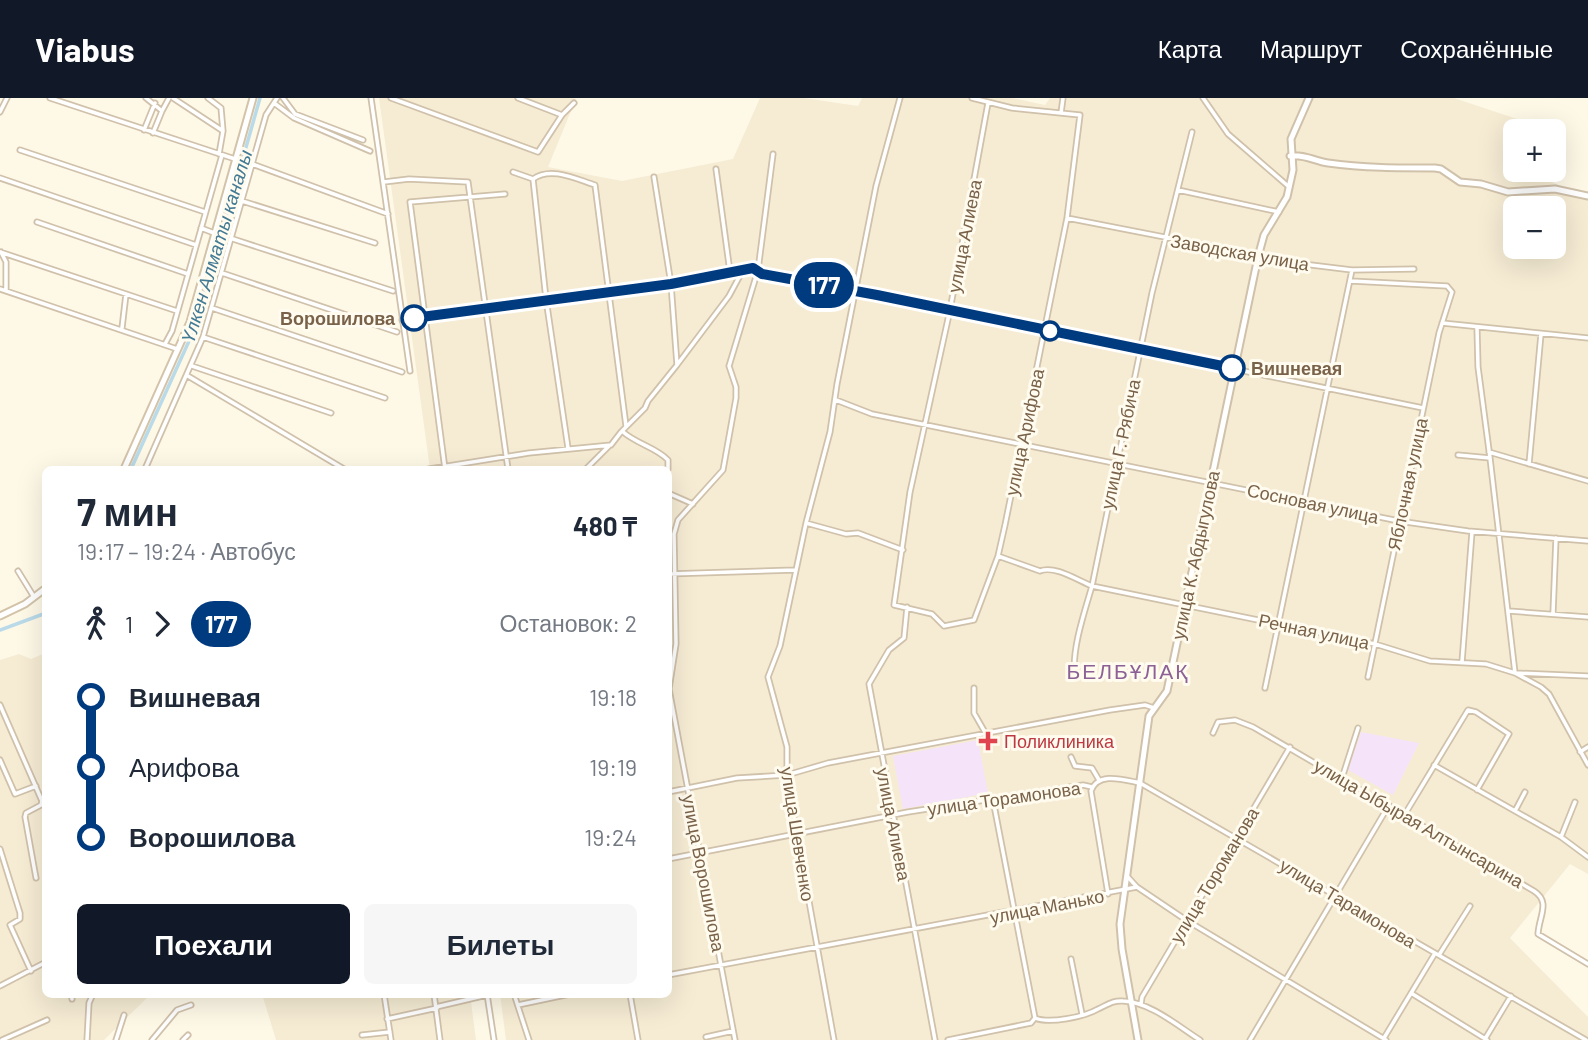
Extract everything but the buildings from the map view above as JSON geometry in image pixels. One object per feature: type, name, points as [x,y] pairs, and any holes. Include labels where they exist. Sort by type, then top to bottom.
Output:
[{"type":"street","points":[[0,112],[6,98]]},
{"type":"street","points":[[50,98],[235,159]]},
{"type":"street","points":[[146,98],[162,111]]},
{"type":"street","points":[[153,133],[162,111],[173,98],[222,131]]},
{"type":"street","points":[[165,344],[188,274],[221,155],[221,108],[208,98]]},
{"type":"street","points":[[125,466],[190,321],[253,98]]},
{"type":"street","points":[[146,466],[203,337],[233,239],[266,115],[280,98],[295,114],[363,140]]},
{"type":"street","points":[[371,98],[410,372]]},
{"type":"street","points":[[391,98],[538,152],[562,115],[574,103]]},
{"type":"street","points":[[518,98],[562,115]]},
{"type":"street","name":"улица Шевченко","points":[[834,1040],[787,775],[787,747],[768,677],[783,630],[836,400],[876,186],[900,98]]},
{"type":"street","points":[[972,98],[988,103],[1061,113],[1063,98]]},
{"type":"street","points":[[1203,98],[1228,134],[1289,187]]},
{"type":"street","name":"улица К. Абдыгулова","points":[[1139,1040],[1120,924],[1140,783],[1144,731],[1149,716],[1167,691],[1258,257],[1264,235],[1279,212],[1289,187],[1293,170],[1290,156],[1294,128],[1309,98]]},
{"type":"street","points":[[144,130],[155,103]]},
{"type":"street","points":[[274,103],[294,118],[370,151]]},
{"type":"street","name":"улица Алиева","points":[[935,1040],[869,684],[889,650],[904,638],[906,607],[894,605],[910,492],[950,310],[988,103]]},
{"type":"street","name":"улица Арифова","points":[[906,607],[932,614],[944,626],[974,620],[998,556],[1067,218],[1080,116],[1061,113]]},
{"type":"street","name":"улица Г. Рябича","points":[[1075,675],[1074,659],[1092,586],[1140,349],[1192,132]]},
{"type":"street","points":[[20,150],[205,212]]},
{"type":"street","name":"улица Ворошилова","points":[[672,672],[677,644],[675,526],[723,470],[736,398],[736,387],[729,366],[758,270],[773,154]]},
{"type":"street","points":[[1290,156],[1300,154],[1327,163],[1435,168],[1460,182],[1481,184],[1508,192],[1555,189],[1588,196]]},
{"type":"street","points":[[252,164],[388,215]]},
{"type":"street","points":[[716,169],[730,274]]},
{"type":"street","points":[[513,172],[533,179]]},
{"type":"street","points":[[533,179],[538,175],[553,173],[595,185],[625,426]]},
{"type":"street","points":[[654,177],[671,284],[677,365]]},
{"type":"street","points":[[0,178],[196,245]]},
{"type":"street","points":[[384,182],[409,179],[468,182],[483,307],[508,466]]},
{"type":"street","points":[[533,179],[546,299],[568,448]]},
{"type":"street","points":[[1177,190],[1279,212]]},
{"type":"street","points":[[445,466],[410,202],[505,194]]},
{"type":"street","points":[[242,201],[376,243]]},
{"type":"street","name":"Заводская улица","points":[[1067,218],[1258,257],[1352,270],[1414,269]]},
{"type":"street","points":[[37,222],[188,274]]},
{"type":"street","points":[[201,228],[215,233]]},
{"type":"street","points":[[233,239],[393,291]]},
{"type":"street","points":[[1,252],[177,311]]},
{"type":"street","points":[[1,252],[6,262],[6,290]]},
{"type":"street","points":[[589,466],[645,408],[729,296],[743,270]]},
{"type":"street","points":[[403,320],[758,270],[762,274],[857,291],[1423,408]]},
{"type":"street","points":[[1265,688],[1352,270]]},
{"type":"street","points":[[222,273],[397,332]]},
{"type":"street","name":"Яблочная улица","points":[[1351,281],[1447,286],[1451,292],[1423,408],[1368,677]]},
{"type":"street","points":[[0,289],[178,349]]},
{"type":"street","points":[[122,328],[126,295]]},
{"type":"street","points":[[212,308],[402,372]]},
{"type":"street","points":[[1442,323],[1588,338]]},
{"type":"street","points":[[1477,327],[1478,367],[1515,673],[1588,676]]},
{"type":"street","points":[[1529,464],[1541,334]]},
{"type":"street","points":[[203,337],[385,398]]},
{"type":"street","points":[[192,366],[331,414]]},
{"type":"street","points":[[188,376],[339,466]]},
{"type":"street","name":"Сосновая улица","points":[[836,400],[872,414],[1399,521],[1499,534],[1588,541]]},
{"type":"street","points":[[622,432],[645,447],[660,451],[668,460],[668,466]]},
{"type":"street","points":[[456,466],[568,448],[611,445]]},
{"type":"street","points":[[1458,455],[1489,455],[1588,481]]},
{"type":"street","points":[[672,495],[693,504]]},
{"type":"street","points":[[806,523],[846,534],[858,533],[903,550]]},
{"type":"street","points":[[1462,662],[1472,531]]},
{"type":"street","points":[[1553,614],[1556,538]]},
{"type":"street","name":"Речная улица","points":[[998,556],[1040,571],[1046,569],[1067,575],[1092,586],[1375,644],[1420,659],[1486,664],[1515,673],[1549,694],[1588,765]]},
{"type":"street","points":[[672,574],[795,570]]},
{"type":"street","points":[[18,571],[34,597]]},
{"type":"street","points":[[0,616],[42,591]]},
{"type":"street","points":[[1509,611],[1588,617]]},
{"type":"street","points":[[974,688],[974,713],[986,734]]},
{"type":"street","points":[[0,705],[42,799]]},
{"type":"street","name":"улица Ворошилова","points":[[672,705],[735,1040]]},
{"type":"street","points":[[672,791],[737,778],[787,775],[828,763],[1110,710],[1145,705],[1154,708]]},
{"type":"street","points":[[1405,814],[1468,710],[1476,712],[1509,734],[1477,790]]},
{"type":"street","name":"улица Ыбырая Алтынсарина","points":[[1213,733],[1218,722],[1236,720],[1290,747],[1541,895],[1545,903],[1539,918],[1538,934],[1588,964]]},
{"type":"street","points":[[1342,778],[1358,728]]},
{"type":"street","name":"улица Тороманова","points":[[1141,1004],[1142,997],[1186,920],[1290,747]]},
{"type":"street","points":[[1580,752],[1588,747]]},
{"type":"street","points":[[1071,757],[1075,766],[1092,768],[1099,780],[1092,787],[1108,894]]},
{"type":"street","points":[[0,760],[15,794],[36,786]]},
{"type":"street","points":[[1434,765],[1561,837],[1588,857]]},
{"type":"street","name":"улица Тарамонова","points":[[1099,780],[1105,778],[1140,783],[1586,1040]]},
{"type":"street","name":"улица Торамонова","points":[[672,858],[893,815],[1083,785],[1092,787]]},
{"type":"street","points":[[1515,811],[1525,792]]},
{"type":"street","points":[[948,1040],[1031,1023],[1035,1018],[992,799]]},
{"type":"street","points":[[1561,837],[1575,802]]},
{"type":"street","points":[[36,878],[25,817],[26,813],[42,803]]},
{"type":"street","points":[[1250,1040],[1389,805]]},
{"type":"street","points":[[0,849],[20,913],[20,919],[10,925],[31,971]]},
{"type":"street","points":[[1127,876],[1137,887],[1186,920],[1384,1040],[1411,993],[1470,906]]},
{"type":"street","name":"улица Манько","points":[[672,974],[1137,887]]},
{"type":"street","points":[[1071,959],[1082,1014]]},
{"type":"street","points":[[0,986],[42,964]]},
{"type":"street","points":[[1411,993],[1486,1040],[1511,996]]},
{"type":"street","points":[[87,1040],[91,998]]},
{"type":"street","points":[[384,998],[391,1040]]},
{"type":"street","points":[[435,998],[440,1040]]},
{"type":"street","points":[[387,1018],[475,998]]},
{"type":"street","points":[[487,998],[494,1040]]},
{"type":"street","points":[[515,998],[529,1040]]},
{"type":"street","points":[[518,1005],[551,998]]},
{"type":"street","points":[[630,998],[638,1040]]},
{"type":"street","points":[[1035,1018],[1042,1021],[1096,1011],[1109,1003],[1131,1002],[1141,1004],[1200,1040]]},
{"type":"street","points":[[152,1040],[177,1010],[191,1005]]},
{"type":"street","points":[[116,1040],[124,1014]]},
{"type":"street","points":[[2,1040],[47,1020]]},
{"type":"street","points":[[706,1037],[733,1031]]},
{"type":"street","points":[[362,1035],[390,1032]]},
{"type":"street","points":[[183,1040],[188,1035]]},
{"type":"shaded area","name":"БЕЛБҰЛАҚ","points":[[379,98],[576,99],[548,167],[622,181],[733,159],[760,98],[804,98],[858,106],[862,98],[1012,98],[1045,105],[1050,98],[1454,98],[1517,119],[1503,119],[1503,182],[1552,182],[1588,199],[1588,874],[1570,864],[1510,938],[1588,1017],[1588,1040],[506,1040],[501,998],[672,998],[672,466],[430,466]]},
{"type":"shaded area","points":[[19,654],[31,659],[42,654],[42,998],[147,998],[104,1040],[0,1040],[0,660]]},
{"type":"shaded area","points":[[1361,732],[1419,743],[1393,795],[1348,770]]},
{"type":"shaded area","points":[[978,740],[988,793],[903,809],[893,756]]},
{"type":"shaded area","points":[[263,998],[471,998],[476,1040],[276,1040]]},
{"type":"waterway","name":"Үлкен Алматы каналы","points":[[132,466],[194,330],[260,98]]},
{"type":"waterway","name":"Үлкен Алматы каналы","points":[[0,630],[42,614]]},
{"type":"bus line","name":"177","points":[[414,318],[609,290],[671,284],[753,268],[762,274],[1232,368]]},
{"type":"place","name":"Ворошилова","points":[[414,318]]},
{"type":"place","name":"Вишневая","points":[[1232,368]]},
{"type":"place","name":"Поликлиника","points":[[988,741]]},
{"type":"district","name":"БЕЛБҰЛАҚ","points":[[1128,670]]}]
